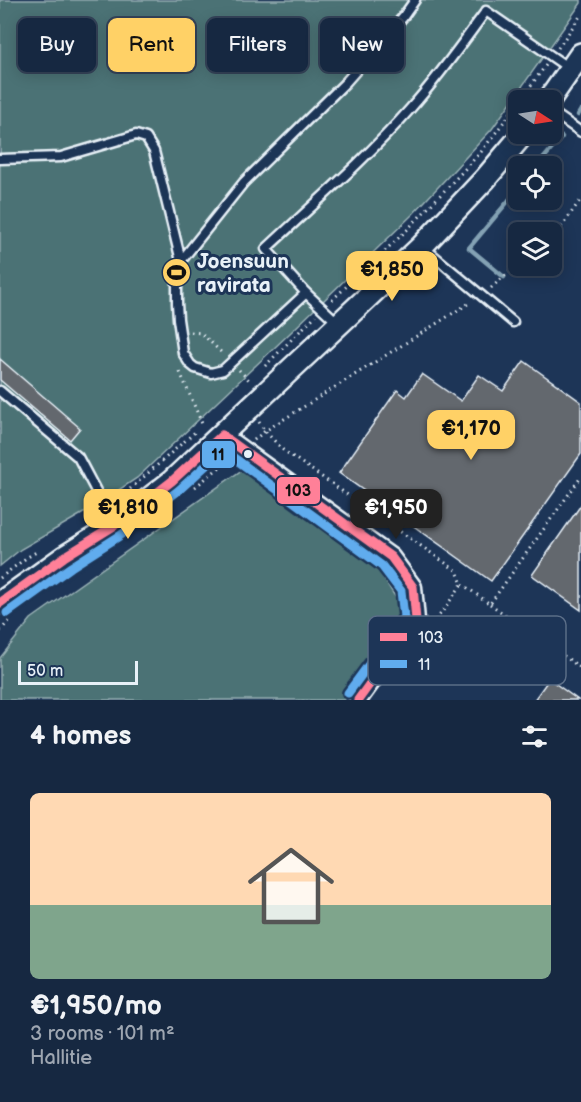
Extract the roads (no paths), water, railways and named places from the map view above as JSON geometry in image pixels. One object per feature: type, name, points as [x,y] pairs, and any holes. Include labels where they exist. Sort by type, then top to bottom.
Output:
[{"type":"street","points":[[556,90],[576,62]]},
{"type":"street","points":[[0,603],[64,557],[110,518],[172,481],[422,246],[515,144]]},
{"type":"street","points":[[222,435],[391,557],[413,587],[416,616]]},
{"type":"street","points":[[358,700],[369,685]]},
{"type":"lane","points":[[306,293],[223,370],[211,373],[195,368],[183,353],[178,319],[177,279],[181,261],[244,182],[345,83],[415,0]]},
{"type":"lane","points":[[339,324],[306,293],[266,249],[410,109],[486,11],[576,62]]},
{"type":"lane","points":[[562,119],[581,132]]},
{"type":"lane","points":[[0,159],[61,157],[136,135],[146,138],[154,151],[181,261]]},
{"type":"lane","points":[[422,246],[513,322]]},
{"type":"lane","points":[[0,391],[78,457],[110,518]]},
{"type":"waterway","points":[[578,115],[581,110]]},
{"type":"waterway","points":[[546,156],[556,144]]},
{"type":"waterway","points":[[504,277],[469,248],[508,201]]},
{"type":"place","name":"Joensuun ravirata","points":[[176,273]]}]
